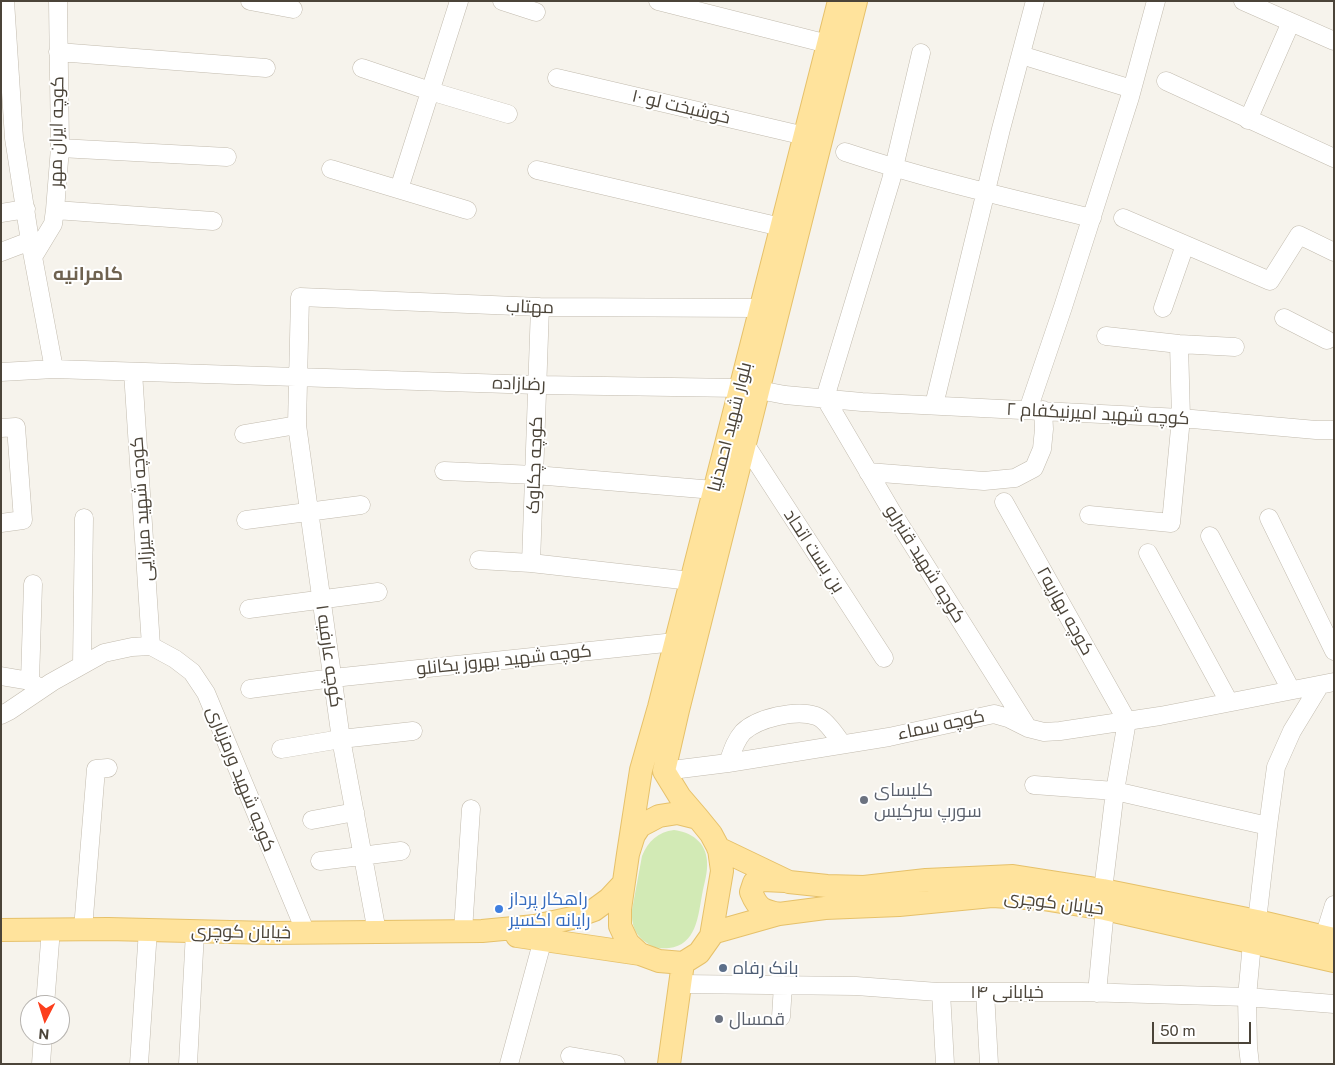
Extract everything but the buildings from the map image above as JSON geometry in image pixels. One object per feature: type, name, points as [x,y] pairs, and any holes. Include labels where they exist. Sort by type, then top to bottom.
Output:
[{"type":"main road","name":"بلوار شهید احمدنیا","points":[[664,771],[745,444],[749,389],[760,308],[839,1]]},
{"type":"main road","name":"بلوار شهید احمدنیا","points":[[628,854],[640,770],[659,707],[714,490],[749,389],[856,1]]},
{"type":"main road","points":[[640,770],[643,786],[650,789],[660,784],[664,771]]},
{"type":"main road","points":[[664,771],[680,797],[711,834],[718,848],[722,871],[711,936],[681,973],[669,1064]]},
{"type":"main road","points":[[681,973],[659,961],[640,954],[628,943],[620,926],[620,909],[628,854],[634,835],[640,826],[659,816],[678,813],[698,818]]},
{"type":"main road","name":"خیابان کوچری","points":[[718,848],[789,882],[827,886],[864,887],[926,880],[1013,876],[1104,899],[1252,942],[1334,961]]},
{"type":"main road","points":[[779,914],[763,910],[755,903],[751,892],[754,883],[763,880],[789,882]]},
{"type":"main road","name":"خیابان کوچری","points":[[1,930],[83,929],[306,933],[472,931],[535,926],[572,918],[594,910],[609,899],[623,884]]},
{"type":"main road","name":"خیابان کوچری","points":[[712,933],[779,914],[825,908],[900,905],[992,896],[1043,899],[1104,899],[1257,921],[1329,938]]},
{"type":"main road","name":"خیابان کوچری","points":[[472,931],[542,939],[640,954]]},
{"type":"street","points":[[5,1],[8,139],[26,209],[31,249],[54,370]]},
{"type":"street","name":"کوچه ایران مهر","points":[[31,249],[53,224],[55,210],[60,148],[58,1]]},
{"type":"street","points":[[252,1],[293,9]]},
{"type":"street","points":[[399,190],[459,1]]},
{"type":"street","points":[[502,1],[536,12]]},
{"type":"street","points":[[658,1],[828,44]]},
{"type":"street","points":[[934,405],[1035,1]]},
{"type":"street","points":[[868,472],[984,481],[1015,478],[1034,468],[1042,449],[1044,429],[1036,410],[1132,89],[1156,1]]},
{"type":"street","points":[[1243,1],[1334,41]]},
{"type":"street","points":[[1248,120],[1291,22]]},
{"type":"street","points":[[58,52],[266,68]]},
{"type":"street","points":[[825,398],[891,180],[892,168],[921,53]]},
{"type":"street","points":[[1020,55],[1132,89]]},
{"type":"street","points":[[362,68],[430,91],[508,114]]},
{"type":"street","name":"خوشبخت لو ۱۰","points":[[558,78],[805,136]]},
{"type":"street","points":[[1166,82],[1334,158]]},
{"type":"street","points":[[60,148],[226,157]]},
{"type":"street","points":[[845,152],[892,168],[1092,218]]},
{"type":"street","points":[[331,169],[467,210]]},
{"type":"street","points":[[537,170],[781,227]]},
{"type":"street","points":[[1,213],[26,209]]},
{"type":"street","points":[[55,210],[213,221]]},
{"type":"street","points":[[1123,218],[1270,281],[1299,234],[1334,252]]},
{"type":"street","points":[[1163,308],[1185,245]]},
{"type":"street","points":[[1,252],[31,249]]},
{"type":"street","name":"مهتاب","points":[[300,297],[540,308],[760,308]]},
{"type":"street","name":"کوچه عارفیه ۱","points":[[300,297],[297,425],[341,739],[376,932]]},
{"type":"street","name":"کوچه چکاوک","points":[[532,563],[540,308]]},
{"type":"street","points":[[1284,318],[1331,340]]},
{"type":"street","points":[[1106,336],[1179,344],[1235,347]]},
{"type":"street","points":[[1089,515],[1171,523],[1181,418],[1179,344]]},
{"type":"street","name":"رضازاده","points":[[1,372],[54,370],[538,385],[749,389],[785,395],[825,398]]},
{"type":"street","name":"کوچه شهید میرزایی","points":[[132,372],[152,646]]},
{"type":"street","name":"کوچه شهید امیرنیکفام ۲","points":[[825,398],[862,402],[1181,418],[1334,430]]},
{"type":"street","name":"کوچه شهید قنبرلو","points":[[825,398],[892,512],[1028,728]]},
{"type":"street","points":[[244,434],[297,425]]},
{"type":"street","points":[[1,428],[16,427],[23,520],[1,523]]},
{"type":"street","name":"بن بست اتحاد","points":[[745,444],[884,658]]},
{"type":"street","points":[[444,471],[534,475],[714,490]]},
{"type":"street","name":"کوچه بهاریه۲","points":[[1004,502],[1127,721]]},
{"type":"street","points":[[246,520],[361,505]]},
{"type":"street","points":[[82,665],[84,518]]},
{"type":"street","points":[[1269,518],[1334,651]]},
{"type":"street","points":[[1210,536],[1292,690]]},
{"type":"street","points":[[1148,554],[1229,702]]},
{"type":"street","points":[[480,560],[532,563],[691,581]]},
{"type":"street","points":[[1,715],[9,711],[36,685],[33,584]]},
{"type":"street","points":[[249,609],[378,592]]},
{"type":"street","name":"کوچه شهید بهروز یکانلو","points":[[250,689],[333,678],[675,642]]},
{"type":"street","points":[[1,676],[36,685],[52,682],[104,654],[132,647],[152,646]]},
{"type":"street","name":"کوچه شهید ورمزیاری","points":[[152,646],[175,659],[192,672],[206,693],[306,933]]},
{"type":"street","points":[[1257,921],[1276,766],[1292,731],[1327,684]]},
{"type":"street","name":"کوچه سماء","points":[[664,771],[728,763],[889,737],[994,714],[1008,718],[1028,728],[1044,732],[1060,731],[1127,721],[1327,684]]},
{"type":"street","points":[[728,763],[734,745],[744,732],[765,719],[797,712],[817,716],[832,730],[842,744]]},
{"type":"street","points":[[1097,993],[1115,791],[1127,721]]},
{"type":"street","points":[[281,749],[341,739],[413,731]]},
{"type":"street","points":[[83,929],[96,769],[108,768]]},
{"type":"street","points":[[1034,785],[1115,791],[1268,826]]},
{"type":"street","points":[[471,808],[472,931]]},
{"type":"street","points":[[312,820],[355,812]]},
{"type":"street","points":[[320,861],[401,851]]},
{"type":"street","points":[[1329,938],[1334,905]]},
{"type":"street","points":[[46,995],[51,930]]},
{"type":"street","points":[[139,1064],[148,930]]},
{"type":"street","points":[[188,1064],[195,932]]},
{"type":"street","points":[[510,1064],[542,939]]},
{"type":"street","points":[[1250,1064],[1247,997],[1252,942]]},
{"type":"street","name":"خیابانی ۱۴","points":[[681,973],[783,985],[856,986],[941,992],[1097,993],[1247,997],[1334,1004]]},
{"type":"street","points":[[781,1017],[783,985]]},
{"type":"street","points":[[941,992],[945,1064]]},
{"type":"street","points":[[985,992],[989,1064]]},
{"type":"street","points":[[41,1064],[42,1045]]},
{"type":"street","points":[[570,1056],[616,1064]]},
{"type":"green space","points":[[674,830],[686,833],[701,843],[706,854],[707,869],[697,921],[690,936],[678,946],[660,948],[649,945],[639,937],[633,925],[632,910],[644,851],[658,835]]},
{"type":"place","name":"کلیسای سورپ سرکیس","points":[[864,800]]},
{"type":"place","name":"راهکار پرداز رایانه اکسیر","points":[[499,909]]},
{"type":"place","name":"بانک رفاه","points":[[723,968]]},
{"type":"place","name":"قمسال","points":[[719,1019]]},
{"type":"district","name":"کامرانیه","points":[[88,274]]}]
